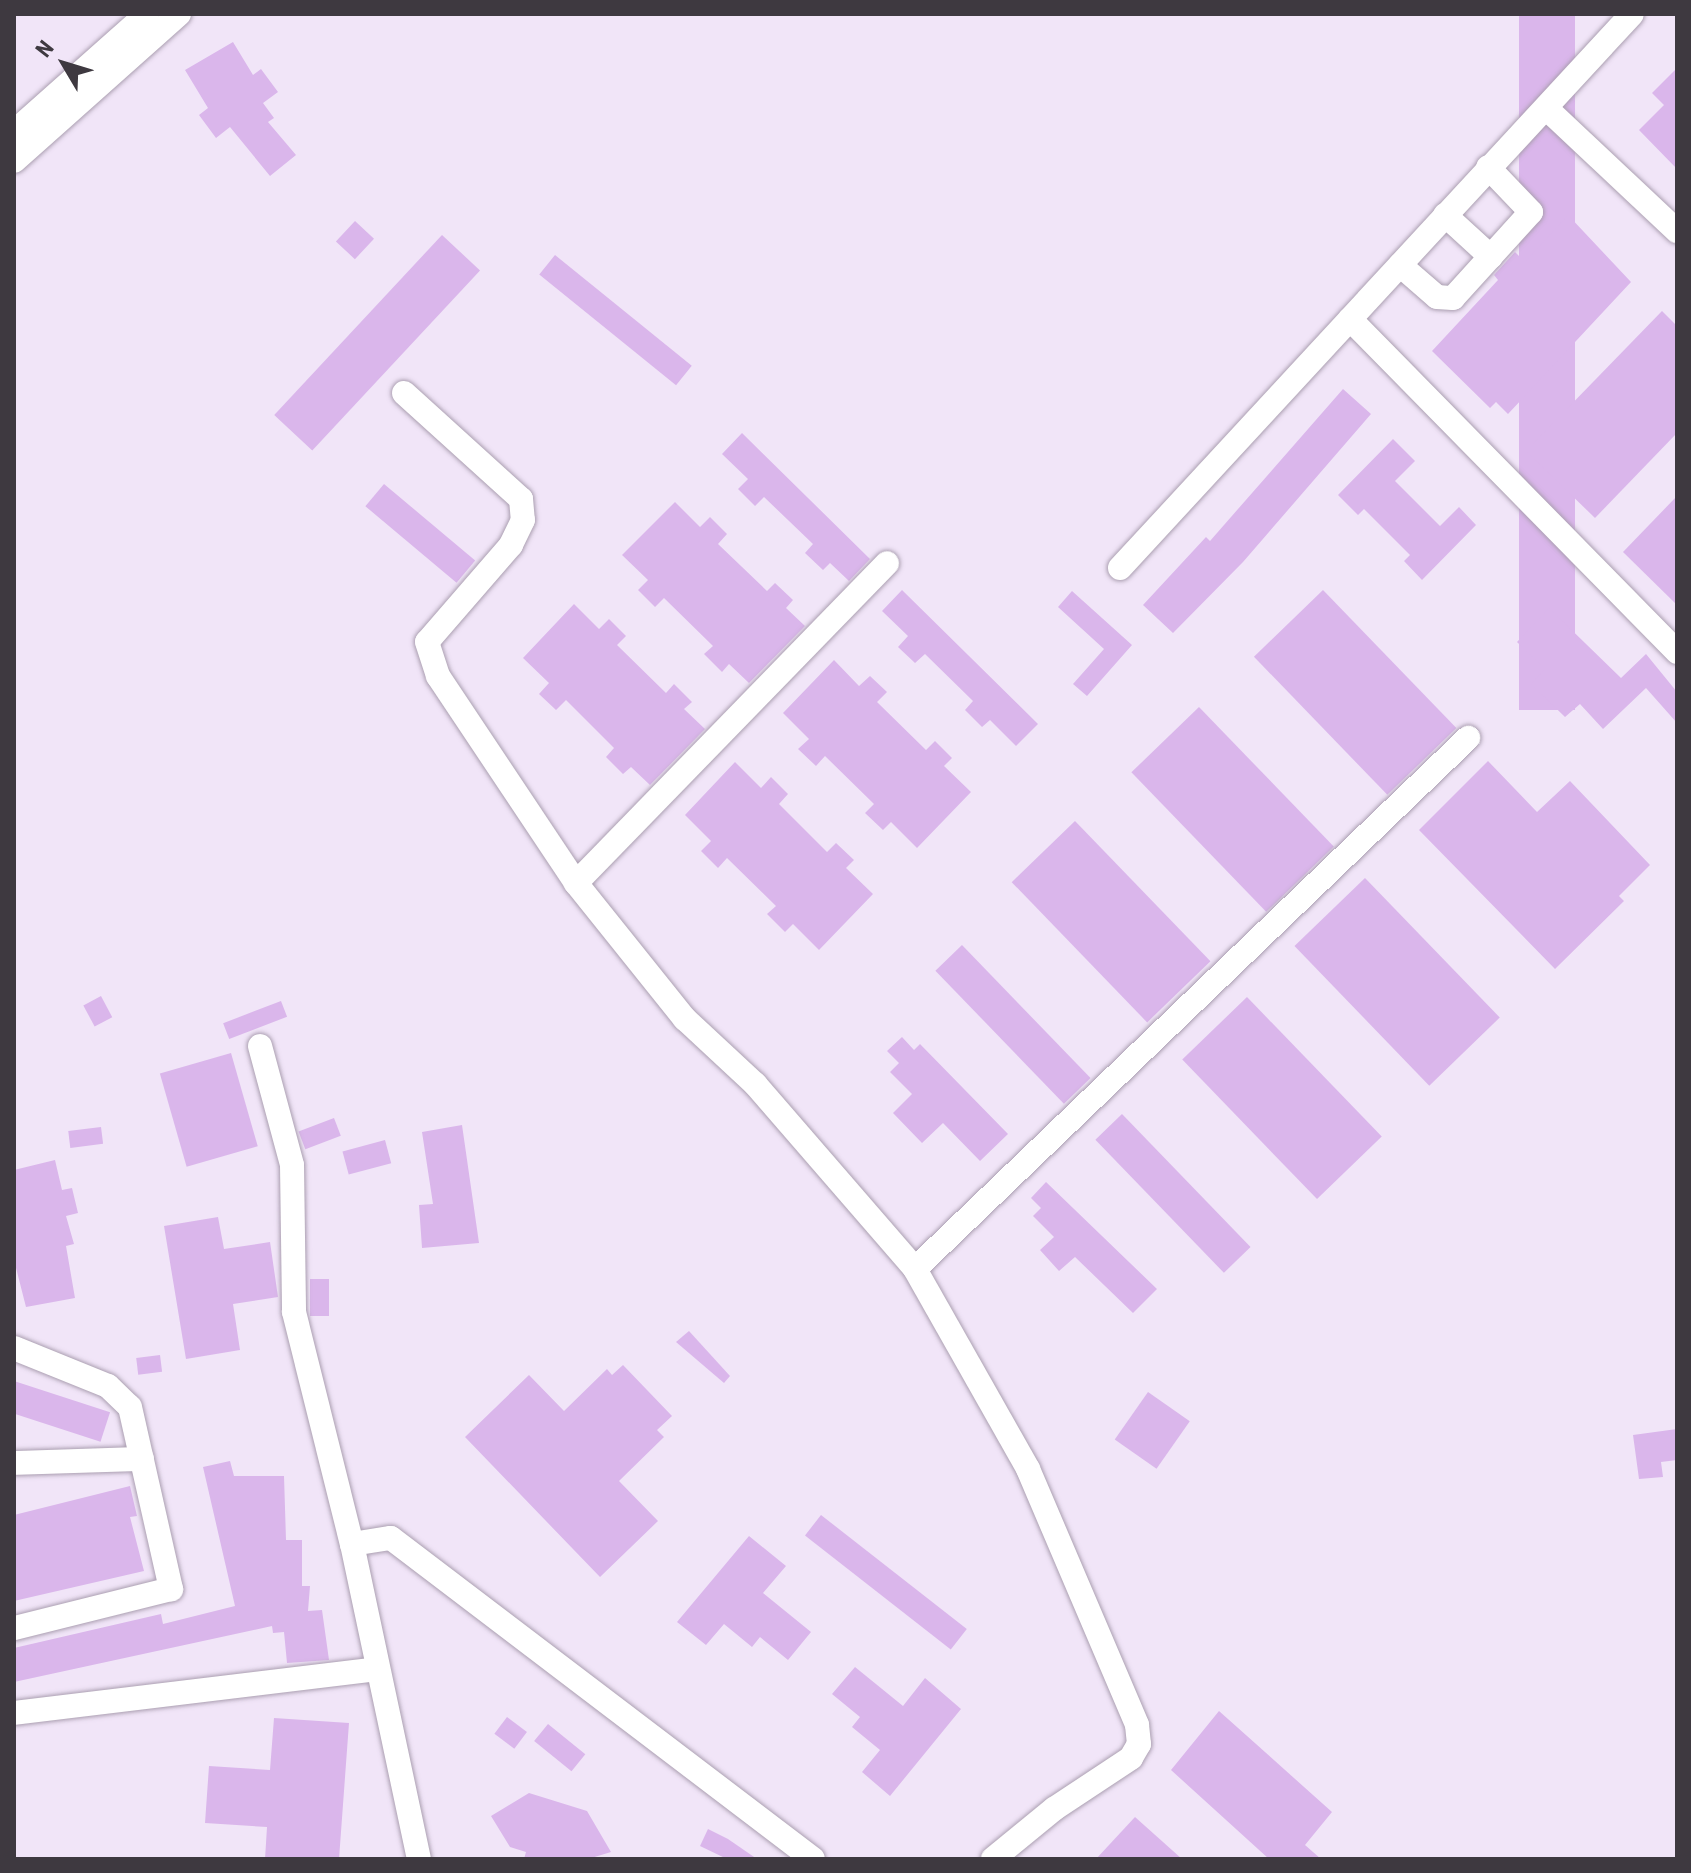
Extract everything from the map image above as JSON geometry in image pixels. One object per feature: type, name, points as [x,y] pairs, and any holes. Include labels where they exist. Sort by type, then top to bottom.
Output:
[{"type":"street","points":[[14,132],[147,14]]},
{"type":"street","points":[[14,161],[179,14]]},
{"type":"street","points":[[1120,568],[1632,14]]},
{"type":"street","points":[[1546,108],[1677,231]]},
{"type":"street","points":[[1400,265],[1437,297],[1453,298],[1491,257],[1531,212],[1488,167]]},
{"type":"street","points":[[1445,215],[1491,257]]},
{"type":"street","points":[[1350,319],[1677,652]]},
{"type":"street","points":[[404,393],[521,499],[523,520],[511,545],[427,642],[438,676],[576,883],[685,1019],[755,1084],[915,1269],[1028,1469],[1140,1738],[1131,1758],[1054,1809],[993,1859]]},
{"type":"street","points":[[576,883],[887,563]]},
{"type":"street","points":[[915,1269],[1468,738]]},
{"type":"street","points":[[260,1046],[292,1165],[294,1312],[352,1544],[375,1669],[419,1859]]},
{"type":"street","points":[[14,1348],[108,1386],[130,1407],[171,1589],[14,1628]]},
{"type":"street","points":[[14,1463],[142,1459]]},
{"type":"street","points":[[352,1544],[391,1538],[813,1859]]},
{"type":"street","points":[[14,1713],[375,1669]]},
{"type":"building","points":[[1519,14],[1575,14],[1575,710],[1519,710]]},
{"type":"building","points":[[233,42],[253,75],[261,69],[278,92],[263,103],[274,118],[268,122],[296,155],[270,176],[230,127],[216,138],[199,115],[208,108],[185,70]]},
{"type":"building","points":[[1677,68],[1677,169],[1639,130],[1664,105],[1652,93]]},
{"type":"building","points":[[1568,215],[1631,282],[1508,414],[1496,402],[1490,408],[1432,351],[1498,280],[1494,275],[1515,252],[1525,262]]},
{"type":"building","points":[[355,221],[374,239],[355,259],[336,241]]},
{"type":"building","points":[[442,235],[480,270],[312,450],[274,415]]},
{"type":"building","points":[[555,255],[692,366],[676,385],[539,274]]},
{"type":"building","points":[[1662,311],[1677,326],[1677,433],[1595,518],[1526,451]]},
{"type":"building","points":[[1343,389],[1371,414],[1243,562],[1173,633],[1143,605],[1206,537],[1210,541]]},
{"type":"building","points":[[742,433],[870,559],[849,581],[830,563],[823,570],[805,553],[813,544],[764,497],[755,506],[738,489],[748,479],[722,454]]},
{"type":"building","points":[[1393,439],[1415,461],[1395,481],[1440,526],[1459,507],[1476,525],[1422,580],[1404,561],[1410,555],[1364,509],[1358,515],[1338,495]]},
{"type":"building","points":[[384,484],[475,560],[457,583],[365,506]]},
{"type":"building","points":[[1677,496],[1677,605],[1623,552]]},
{"type":"building","points":[[675,502],[700,527],[710,517],[727,534],[718,544],[767,591],[775,583],[793,600],[786,608],[805,626],[749,683],[729,664],[722,672],[704,654],[713,646],[664,598],[655,607],[638,590],[648,580],[622,555]]},
{"type":"building","points":[[902,590],[1038,724],[1016,746],[990,720],[982,727],[965,710],[973,701],[925,654],[915,663],[898,647],[908,636],[882,611]]},
{"type":"building","points":[[1323,590],[1456,728],[1387,795],[1254,657]]},
{"type":"building","points":[[1072,591],[1132,645],[1087,696],[1073,684],[1104,649],[1058,607]]},
{"type":"building","points":[[574,604],[599,629],[609,619],[626,636],[617,645],[666,693],[674,684],[692,702],[684,709],[705,729],[650,785],[631,767],[623,774],[606,757],[614,748],[566,700],[556,710],[539,694],[549,683],[523,658]]},
{"type":"building","points":[[1549,608],[1621,678],[1646,654],[1677,692],[1677,723],[1646,688],[1603,729],[1580,704],[1565,717],[1531,684],[1545,669],[1517,642]]},
{"type":"building","points":[[834,660],[859,686],[870,676],[887,692],[877,702],[926,750],[935,741],[952,758],[944,766],[971,792],[917,848],[891,822],[883,830],[865,813],[874,804],[825,756],[816,766],[798,749],[809,739],[783,713]]},
{"type":"building","points":[[1199,707],[1334,847],[1266,912],[1131,772]]},
{"type":"building","points":[[1488,761],[1537,812],[1570,781],[1650,865],[1619,896],[1624,901],[1555,969],[1419,830]]},
{"type":"building","points":[[735,762],[761,788],[771,777],[788,794],[779,804],[827,852],[836,843],[854,860],[846,868],[873,894],[819,950],[793,924],[785,932],[767,914],[776,906],[727,858],[718,868],[701,851],[711,841],[685,815]]},
{"type":"building","points":[[1075,821],[1210,961],[1147,1022],[1012,882]]},
{"type":"building","points":[[1365,878],[1500,1018],[1429,1086],[1295,946]]},
{"type":"building","points":[[962,945],[1091,1078],[1064,1104],[935,971]]},
{"type":"building","points":[[101,996],[112,1017],[95,1027],[83,1005]]},
{"type":"building","points":[[1247,997],[1382,1137],[1317,1199],[1182,1060]]},
{"type":"building","points":[[281,1001],[287,1017],[229,1039],[223,1023]]},
{"type":"building","points":[[902,1037],[914,1050],[920,1044],[1008,1134],[980,1161],[943,1123],[922,1143],[893,1113],[912,1094],[890,1072],[899,1063],[887,1051]]},
{"type":"building","points":[[231,1053],[258,1146],[187,1167],[160,1073]]},
{"type":"building","points":[[1122,1114],[1251,1247],[1224,1273],[1095,1140]]},
{"type":"building","points":[[334,1118],[341,1136],[305,1149],[299,1132]]},
{"type":"building","points":[[462,1125],[479,1243],[422,1248],[419,1205],[433,1204],[422,1132]]},
{"type":"building","points":[[101,1127],[103,1144],[70,1148],[68,1131]]},
{"type":"building","points":[[385,1140],[391,1163],[349,1175],[342,1151]]},
{"type":"building","points":[[55,1160],[62,1190],[72,1188],[78,1213],[66,1216],[74,1244],[66,1246],[75,1298],[26,1307],[14,1260],[14,1170]]},
{"type":"building","points":[[1046,1182],[1157,1289],[1133,1313],[1075,1257],[1059,1271],[1040,1250],[1054,1237],[1033,1216],[1041,1208],[1031,1198]]},
{"type":"building","points":[[218,1217],[224,1249],[270,1242],[278,1297],[233,1304],[240,1350],[186,1359],[164,1226]]},
{"type":"building","points":[[310,1279],[329,1279],[329,1316],[310,1316]]},
{"type":"building","points":[[689,1331],[730,1376],[724,1383],[676,1342]]},
{"type":"building","points":[[160,1355],[162,1372],[138,1375],[136,1358]]},
{"type":"building","points":[[623,1365],[672,1416],[657,1430],[664,1437],[619,1481],[658,1521],[600,1577],[465,1437],[529,1375],[564,1411],[607,1369],[612,1375]]},
{"type":"building","points":[[14,1381],[110,1412],[100,1442],[14,1414]]},
{"type":"building","points":[[1148,1392],[1190,1421],[1157,1469],[1115,1440]]},
{"type":"building","points":[[1677,1429],[1677,1460],[1661,1462],[1663,1477],[1639,1479],[1633,1435]]},
{"type":"building","points":[[230,1461],[234,1476],[284,1476],[286,1540],[302,1540],[302,1586],[310,1586],[308,1611],[322,1610],[329,1660],[287,1663],[284,1632],[273,1633],[272,1626],[14,1682],[14,1648],[161,1614],[163,1624],[235,1606],[203,1467]]},
{"type":"building","points":[[130,1486],[137,1516],[130,1517],[144,1571],[14,1601],[14,1515]]},
{"type":"building","points":[[821,1515],[967,1629],[951,1649],[805,1535]]},
{"type":"building","points":[[749,1536],[786,1566],[763,1593],[811,1632],[788,1660],[760,1637],[752,1647],[724,1624],[706,1645],[677,1622]]},
{"type":"building","points":[[855,1667],[903,1706],[925,1678],[961,1709],[890,1796],[862,1772],[880,1750],[852,1727],[860,1717],[832,1694]]},
{"type":"building","points":[[1219,1711],[1332,1812],[1305,1845],[1321,1859],[1269,1859],[1171,1770]]},
{"type":"building","points":[[507,1717],[527,1732],[514,1749],[494,1734]]},
{"type":"building","points":[[274,1718],[349,1723],[339,1859],[265,1859],[267,1827],[205,1823],[209,1766],[270,1770]]},
{"type":"building","points":[[548,1724],[585,1754],[571,1771],[534,1741]]},
{"type":"building","points":[[529,1793],[587,1811],[611,1852],[588,1859],[524,1859],[526,1852],[510,1847],[491,1816]]},
{"type":"building","points":[[1135,1817],[1182,1859],[1096,1859]]},
{"type":"building","points":[[708,1829],[757,1859],[727,1859],[700,1846]]}]
